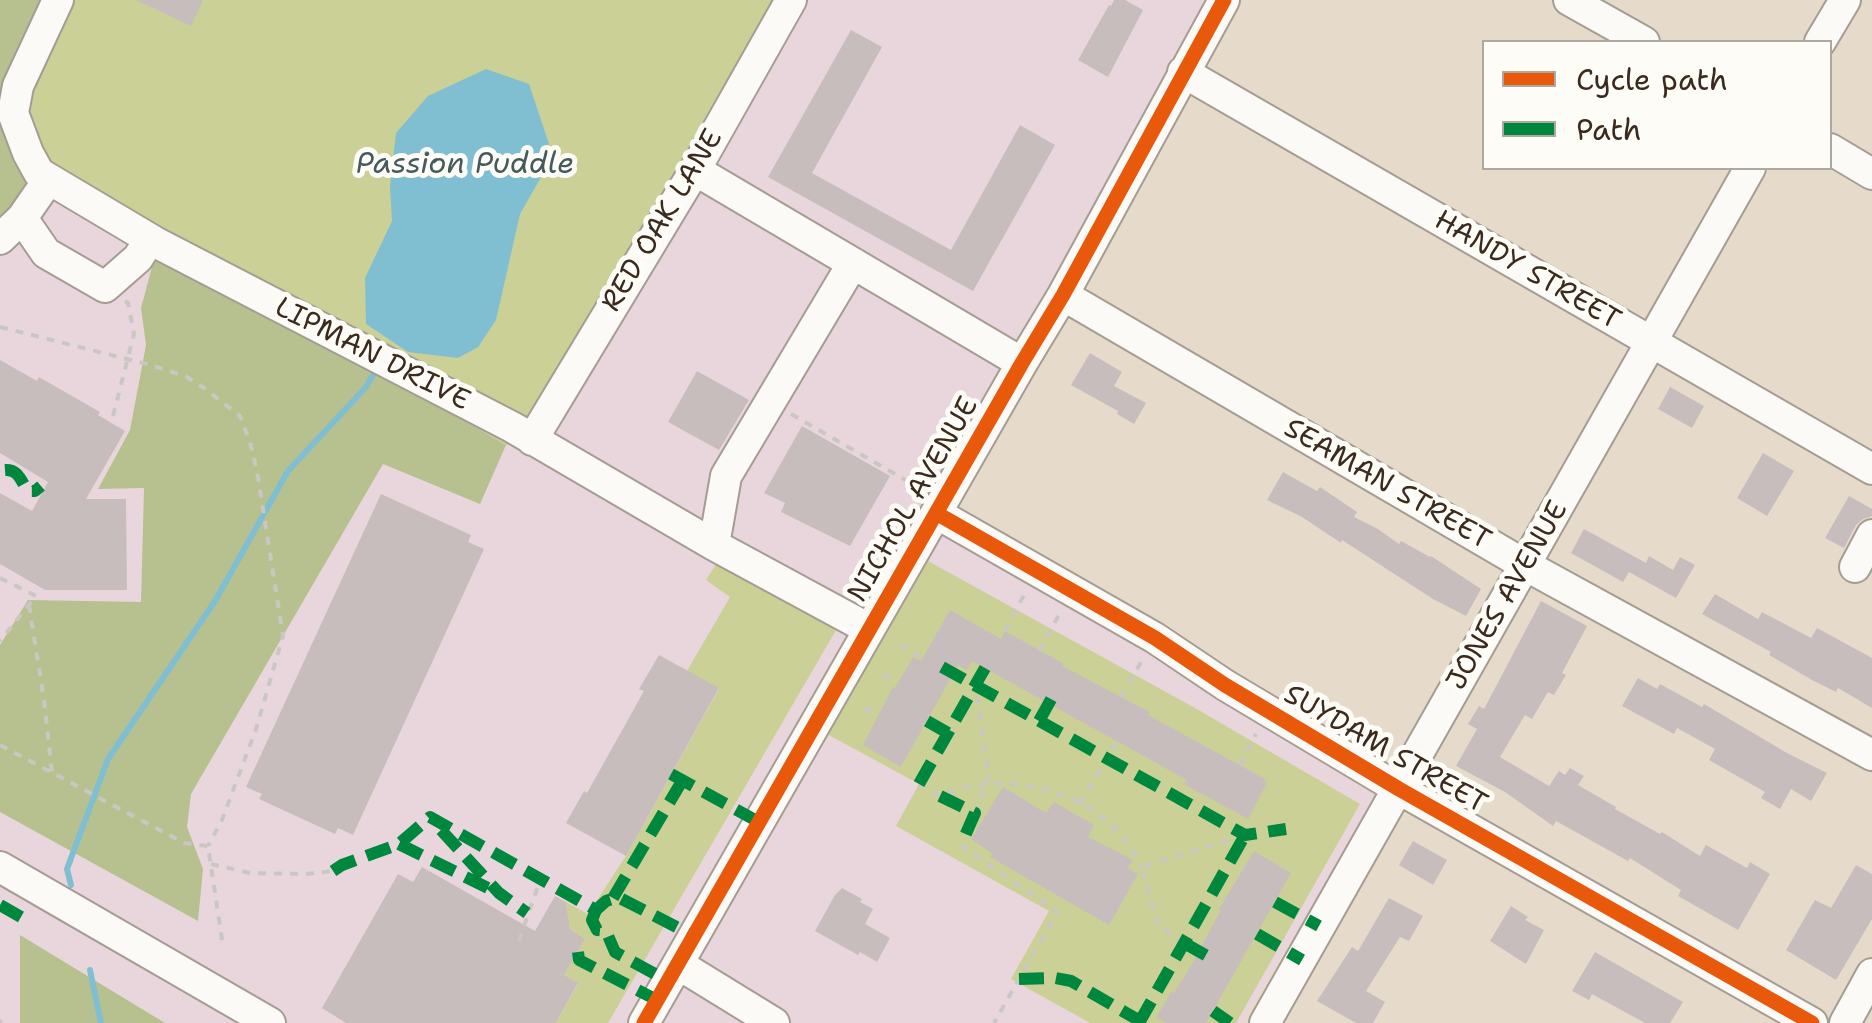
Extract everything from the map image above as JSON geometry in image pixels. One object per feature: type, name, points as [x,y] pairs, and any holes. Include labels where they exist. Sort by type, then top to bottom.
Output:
[{"type":"street","name":"LIPMAN DRIVE","points":[[58,0],[18,86],[14,113],[39,173],[150,239],[512,427],[869,630]]},
{"type":"street","name":"RED OAK LANE","points":[[532,440],[695,170],[790,0]]},
{"type":"street","name":"NICHOL AVENUE","points":[[644,1023],[1063,295],[1224,0]]},
{"type":"street","points":[[1569,0],[1640,40]]},
{"type":"street","points":[[1821,40],[1844,0]]},
{"type":"street","name":"HANDY STREET","points":[[1184,72],[1872,469]]},
{"type":"street","points":[[1832,150],[1872,174]]},
{"type":"street","points":[[695,170],[1022,363]]},
{"type":"street","name":"JONES AVENUE","points":[[1273,1020],[1749,170]]},
{"type":"street","points":[[0,239],[22,218],[49,179]]},
{"type":"street","points":[[22,218],[46,253],[105,286],[138,258],[150,239]]},
{"type":"street","points":[[714,545],[726,476],[853,263]]},
{"type":"street","name":"SEAMAN STREET","points":[[1063,295],[1525,566],[1872,755]]},
{"type":"street","name":"SUYDAM STREET","points":[[940,507],[1399,789],[1812,1023]]},
{"type":"street","points":[[1855,566],[1872,535]]},
{"type":"street","points":[[0,867],[270,1023]]},
{"type":"street","points":[[678,964],[774,1023]]},
{"type":"street","points":[[1844,1023],[1872,974]]},
{"type":"path","points":[[105,286],[128,303],[134,334],[113,416]]},
{"type":"path","points":[[0,327],[128,358],[187,378],[240,416],[250,442],[283,636],[256,729],[222,820],[208,846],[223,947]]},
{"type":"path","points":[[770,402],[940,507]]},
{"type":"path","points":[[1005,632],[1037,570]]},
{"type":"path","points":[[0,578],[36,596],[0,640]]},
{"type":"path","points":[[1040,651],[1072,590]]},
{"type":"path","points":[[29,605],[52,774]]},
{"type":"path","points":[[1121,696],[1155,638]]},
{"type":"path","points":[[900,645],[924,658]]},
{"type":"path","points":[[883,675],[898,682]]},
{"type":"path","points":[[974,813],[989,776],[975,685]]},
{"type":"path","points":[[864,708],[878,714]]},
{"type":"path","points":[[1240,765],[1268,711]]},
{"type":"path","points":[[1080,804],[1116,744]]},
{"type":"path","points":[[0,745],[184,842],[208,846]]},
{"type":"path","points":[[919,784],[940,796],[956,788],[1026,784],[1057,792],[1096,813],[1133,846],[1158,925],[1184,943]]},
{"type":"path","points":[[1141,867],[1245,835]]},
{"type":"path","points":[[961,846],[1057,912],[994,1023]]},
{"type":"path","points":[[211,864],[250,873],[333,871]]},
{"type":"path","points":[[519,941],[540,880]]},
{"type":"shaded area","points":[[0,0],[1225,0],[936,512],[1399,789],[1306,917],[1241,1023],[0,1023]]},
{"type":"green space","points":[[0,0],[52,0],[13,92],[43,176],[0,233]]},
{"type":"green space","points":[[52,0],[786,0],[527,440],[506,445],[43,176],[13,92]]},
{"type":"green space","points":[[156,252],[217,276],[506,445],[480,504],[383,464],[191,794],[187,827],[203,869],[198,921],[0,812],[0,645],[28,600],[141,602],[144,488],[98,489],[130,430],[146,345],[141,308]]},
{"type":"green space","points":[[928,561],[1360,804],[1236,1023],[1090,1023],[1011,979],[1049,911],[896,826],[919,784],[827,734]]},
{"type":"green space","points":[[717,563],[836,630],[608,1023],[556,1023],[578,984],[564,975],[585,939],[570,929],[566,902],[588,914],[626,856],[719,689],[687,671],[730,597],[706,580]]},
{"type":"green space","points":[[20,935],[165,1023],[20,1023]]},
{"type":"water","name":"Passion Puddle","points":[[486,69],[529,84],[549,144],[540,179],[520,214],[496,320],[478,347],[458,358],[408,352],[366,324],[365,278],[392,221],[390,186],[396,133],[428,96]]},
{"type":"building","points":[[136,0],[203,0],[191,26]]},
{"type":"building","points":[[1114,0],[1125,0],[1143,10],[1108,77],[1078,60]]},
{"type":"building","points":[[851,30],[882,47],[812,173],[951,250],[1020,125],[1055,145],[973,291],[768,177]]},
{"type":"building","points":[[1090,353],[1122,372],[1114,386],[1146,403],[1134,424],[1071,385]]},
{"type":"building","points":[[0,360],[37,381],[39,377],[125,431],[86,499],[126,499],[127,590],[45,590],[0,564],[0,493],[32,511],[48,482],[0,453]]},
{"type":"building","points":[[697,371],[749,400],[719,450],[668,422]]},
{"type":"building","points":[[1670,387],[1704,406],[1692,428],[1658,409]]},
{"type":"building","points":[[802,426],[890,476],[850,546],[781,512],[785,503],[764,493]]},
{"type":"building","points":[[1763,453],[1794,471],[1767,516],[1737,498]]},
{"type":"building","points":[[1283,472],[1317,491],[1320,487],[1357,512],[1354,517],[1399,544],[1401,541],[1431,556],[1481,589],[1466,616],[1342,540],[1341,543],[1267,500]]},
{"type":"building","points":[[381,494],[471,535],[468,542],[484,549],[353,835],[338,828],[335,834],[259,799],[262,794],[246,787]]},
{"type":"building","points":[[1849,496],[1872,509],[1872,516],[1856,525],[1844,548],[1825,538]]},
{"type":"building","points":[[1584,529],[1646,563],[1649,556],[1673,570],[1680,557],[1695,565],[1676,598],[1629,572],[1623,582],[1571,553]]},
{"type":"building","points":[[1715,594],[1758,619],[1762,612],[1811,638],[1817,628],[1872,658],[1872,708],[1838,688],[1836,692],[1812,680],[1702,614]]},
{"type":"building","points":[[1541,601],[1587,626],[1554,695],[1548,692],[1532,719],[1525,715],[1500,757],[1549,786],[1559,771],[1565,775],[1570,768],[1584,776],[1578,785],[1700,856],[1706,845],[1747,868],[1750,862],[1770,874],[1738,930],[1678,896],[1681,890],[1630,858],[1628,861],[1556,821],[1553,826],[1505,792],[1456,766],[1477,729],[1468,724],[1479,706],[1484,709]]},
{"type":"building","points":[[950,610],[1001,639],[1005,631],[1265,779],[1267,783],[1248,819],[1184,784],[1187,780],[972,661],[967,670],[958,665],[901,767],[863,745],[893,687],[913,657],[921,661]]},
{"type":"building","points":[[659,655],[719,688],[626,856],[566,823],[644,691],[639,689]]},
{"type":"building","points":[[1638,678],[1657,689],[1660,684],[1702,707],[1704,704],[1827,773],[1811,801],[1791,789],[1780,809],[1761,798],[1765,792],[1709,760],[1715,749],[1677,728],[1674,734],[1622,706]]},
{"type":"building","points":[[1003,787],[1046,813],[1054,802],[1094,825],[1088,837],[1133,860],[1128,868],[1138,874],[1109,925],[990,857],[993,854],[971,839]]},
{"type":"building","points":[[1413,841],[1447,860],[1433,885],[1399,865]]},
{"type":"building","points":[[1254,851],[1291,873],[1206,1023],[1166,1023],[1156,1018],[1192,964]]},
{"type":"building","points":[[1856,865],[1872,874],[1872,919],[1836,980],[1786,950],[1815,900],[1831,908]]},
{"type":"building","points":[[422,867],[535,931],[555,896],[566,902],[570,929],[585,939],[564,975],[578,983],[556,1023],[346,1023],[322,1008],[398,874],[413,882]]},
{"type":"building","points":[[842,888],[873,909],[865,924],[890,938],[877,962],[815,931]]},
{"type":"building","points":[[1389,898],[1423,916],[1409,941],[1400,937],[1366,991],[1385,1002],[1373,1023],[1356,1023],[1317,1001],[1352,947],[1358,951]]},
{"type":"building","points":[[1511,906],[1528,917],[1525,920],[1544,930],[1526,964],[1490,941]]},
{"type":"building","points":[[1595,952],[1683,1002],[1670,1023],[1645,1023],[1592,994],[1589,1000],[1572,991]]},
{"type":"waterway","points":[[71,885],[67,869],[108,759],[215,601],[288,471],[366,387],[376,370]]},
{"type":"waterway","points":[[90,970],[101,1023]]},
{"type":"marked path","points":[[5,470],[17,474],[28,491],[41,486]]},
{"type":"marked path","points":[[942,667],[1245,835],[1286,829]]},
{"type":"marked path","points":[[919,784],[985,668]]},
{"type":"marked path","points":[[1039,721],[1054,694]]},
{"type":"marked path","points":[[927,721],[948,733]]},
{"type":"marked path","points":[[671,774],[759,822]]},
{"type":"marked path","points":[[613,898],[682,781]]},
{"type":"marked path","points":[[940,796],[975,813],[961,845]]},
{"type":"marked path","points":[[333,871],[399,844],[430,817],[596,910],[618,897],[694,936]]},
{"type":"marked path","points":[[441,830],[499,893],[527,913]]},
{"type":"marked path","points":[[1139,1023],[1245,835]]},
{"type":"marked path","points":[[399,844],[490,889]]},
{"type":"marked path","points":[[1275,902],[1319,926]]},
{"type":"marked path","points":[[0,905],[21,917]]},
{"type":"marked path","points":[[596,910],[592,920],[597,930],[606,931],[615,952],[668,981]]},
{"type":"marked path","points":[[1257,934],[1302,960]]},
{"type":"marked path","points":[[1184,943],[1209,957]]},
{"type":"marked path","points":[[578,952],[579,960],[657,1000]]},
{"type":"marked path","points":[[1019,979],[1071,981],[1140,1021]]},
{"type":"marked path","points":[[1213,1011],[1230,1023]]},
{"type":"cycle path","points":[[644,1023],[1063,295],[1224,0]]},
{"type":"cycle path","points":[[936,513],[1155,638],[1225,685],[1399,789],[1812,1023]]}]
